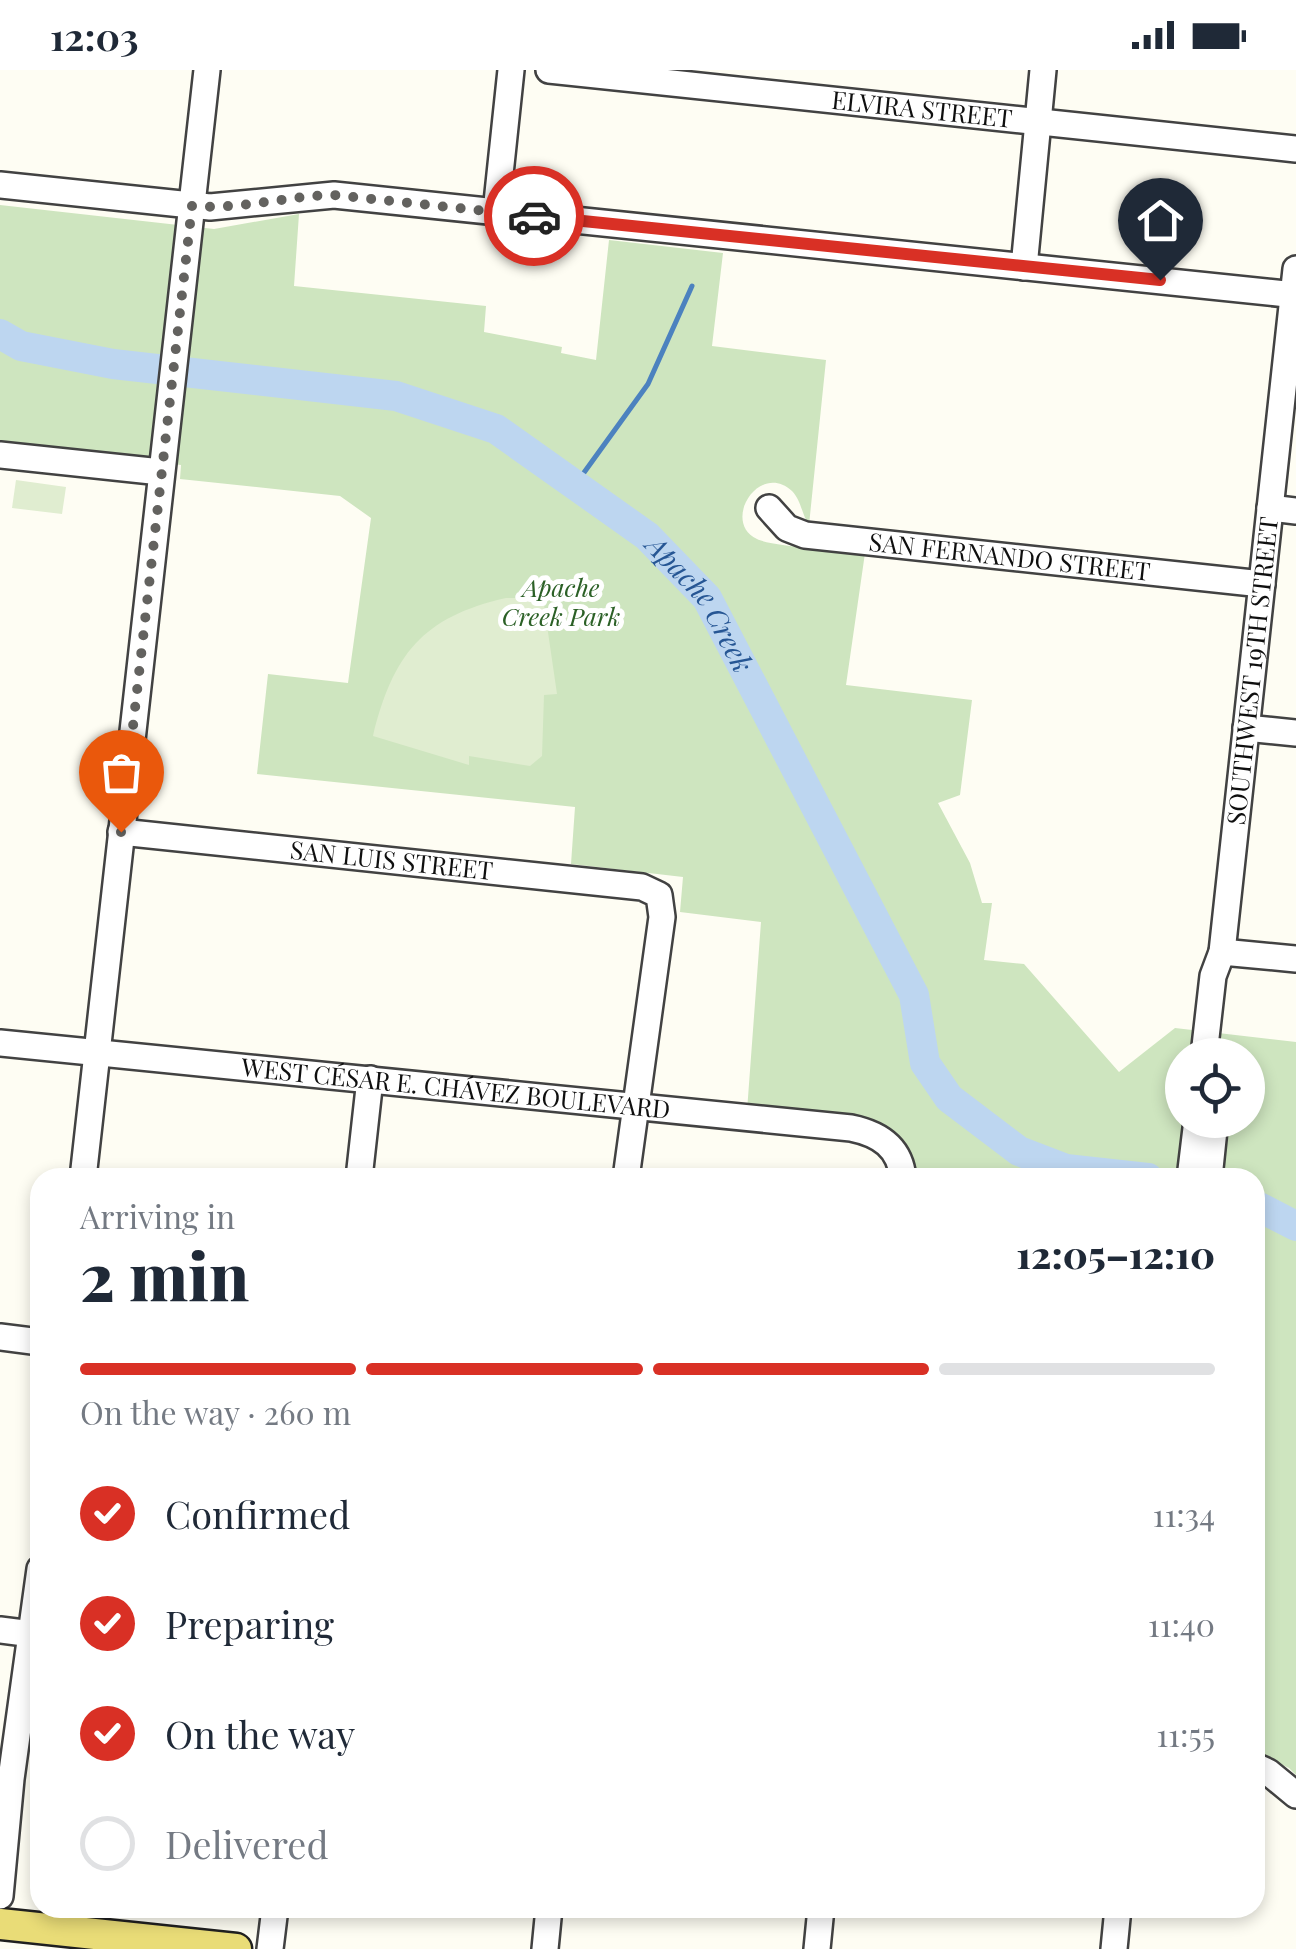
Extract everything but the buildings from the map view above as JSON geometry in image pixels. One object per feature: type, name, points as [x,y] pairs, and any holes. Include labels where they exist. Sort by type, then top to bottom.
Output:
[{"type":"main road","points":[[0,1924],[236,1949]]},
{"type":"street","points":[[85,1168],[208,70]]},
{"type":"street","points":[[496,212],[510,70]]},
{"type":"street","name":"ELVIRA STREET","points":[[550,70],[776,82],[1039,121],[1296,149]]},
{"type":"street","points":[[1024,267],[1043,70]]},
{"type":"street","points":[[0,186],[192,206],[247,206],[301,196],[334,195],[1024,267],[1295,286]]},
{"type":"street","name":"SOUTHWEST 19TH STREET","points":[[1206,1038],[1213,976],[1222,952],[1262,584],[1283,510],[1295,286]]},
{"type":"street","points":[[0,455],[162,462]]},
{"type":"street","name":"SAN FERNANDO STREET","points":[[769,508],[787,528],[805,535],[1262,584]]},
{"type":"street","points":[[1246,728],[1296,733]]},
{"type":"street","name":"SAN LUIS STREET","points":[[121,832],[642,887],[659,895],[662,917],[634,1105]]},
{"type":"street","points":[[1222,952],[1296,959]]},
{"type":"street","name":"SOUTHWEST 19TH STREET","points":[[1222,952],[1231,968],[1224,1038]]},
{"type":"street","name":"WEST CÉSAR E. CHÁVEZ BOULEVARD","points":[[0,1043],[870,1132],[889,1144],[901,1167]]},
{"type":"street","points":[[361,1168],[370,1080]]},
{"type":"street","points":[[627,1168],[634,1105]]},
{"type":"street","points":[[1193,1168],[1201,1138]]},
{"type":"street","points":[[1207,1138],[1208,1168]]},
{"type":"street","points":[[0,1338],[30,1341]]},
{"type":"street","points":[[0,1630],[30,1633]]},
{"type":"street","points":[[0,1896],[11,1778],[30,1669]]},
{"type":"street","points":[[1265,1771],[1296,1795]]},
{"type":"street","points":[[270,1949],[274,1918]]},
{"type":"street","points":[[544,1949],[548,1918]]},
{"type":"street","points":[[817,1949],[820,1918]]},
{"type":"street","points":[[1114,1949],[1117,1918]]},
{"type":"green space","name":"Apache Creek Park","points":[[0,205],[214,229],[299,214],[294,286],[486,306],[484,332],[562,347],[561,353],[596,360],[609,240],[723,253],[712,346],[826,360],[809,525],[792,491],[768,483],[749,497],[743,520],[747,531],[757,539],[865,553],[846,685],[972,700],[960,795],[938,803],[970,863],[982,903],[992,903],[984,960],[1024,964],[1119,1072],[1175,1028],[1261,1038],[1165,1038],[1165,1138],[1265,1138],[1265,1038],[1296,1042],[1296,1775],[1265,1757],[1265,1168],[914,1168],[909,1154],[747,1111],[761,922],[680,912],[683,877],[571,864],[575,807],[257,774],[268,674],[348,683],[371,518],[340,496],[180,479],[181,465],[0,445]]},
{"type":"green space","points":[[16,480],[66,487],[62,514],[12,508]]},
{"type":"green space","points":[[506,598],[543,598],[557,694],[544,695],[542,756],[530,766],[469,756],[469,765],[373,736],[390,683],[416,644],[453,616]]},
{"type":"waterway","points":[[575,485],[648,384],[692,286]]},
{"type":"waterway","name":"Apache Creek","points":[[0,334],[21,346],[113,364],[396,396],[496,429],[647,536],[707,598],[914,995],[925,1063],[949,1098],[1019,1151],[1063,1168]]},
{"type":"waterway","name":"Apache Creek","points":[[1265,1210],[1296,1226]]},
{"type":"way so far","points":[[121,832],[192,206],[247,206],[301,196],[334,195],[534,216]]},
{"type":"route","points":[[534,216],[1160,280]]}]
